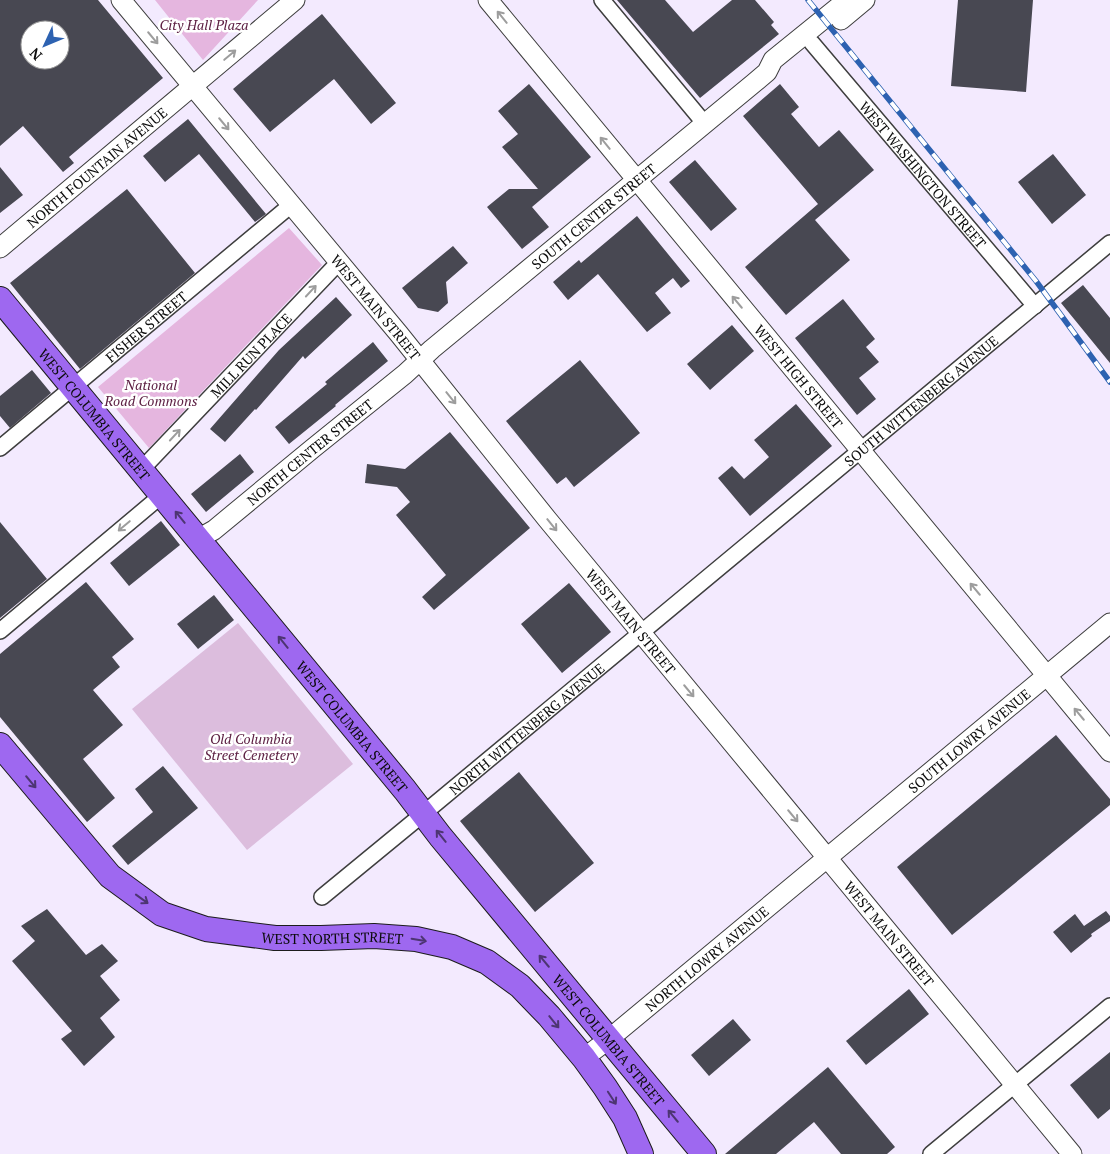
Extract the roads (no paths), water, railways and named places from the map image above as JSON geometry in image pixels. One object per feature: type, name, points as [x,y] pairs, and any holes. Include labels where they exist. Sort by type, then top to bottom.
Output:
[{"type":"main road","name":"WEST COLUMBIA STREET","points":[[0,299],[704,1154]]},
{"type":"main road","name":"WEST NORTH STREET","points":[[0,744],[110,876],[162,914],[206,929],[274,938],[374,936],[416,939],[452,947],[487,962],[520,986],[549,1016],[584,1058],[625,1118],[641,1154]]},
{"type":"street","name":"WEST MAIN STREET","points":[[122,0],[420,360],[547,520],[1072,1154]]},
{"type":"street","name":"NORTH FOUNTAIN AVENUE","points":[[0,248],[295,0]]},
{"type":"street","name":"WEST HIGH STREET","points":[[488,0],[1110,752]]},
{"type":"street","points":[[602,0],[704,124]]},
{"type":"street","name":"SOUTH CENTER STREET","points":[[767,72],[773,60],[847,0]]},
{"type":"street","name":"SOUTH CENTER STREET","points":[[420,360],[767,72],[780,68],[865,0]]},
{"type":"street","name":"WEST WASHINGTON STREET","points":[[812,43],[1035,306]]},
{"type":"street","name":"FISHER STREET","points":[[0,448],[292,205]]},
{"type":"street","name":"SOUTH WITTENBERG AVENUE","points":[[732,558],[1110,243]]},
{"type":"street","name":"MILL RUN PLACE","points":[[141,470],[339,262]]},
{"type":"street","name":"NORTH CENTER STREET","points":[[198,539],[214,530],[420,360]]},
{"type":"street","points":[[0,631],[162,495]]},
{"type":"street","name":"NORTH WITTENBERG AVENUE","points":[[322,897],[732,558]]},
{"type":"street","name":"SOUTH LOWRY AVENUE","points":[[827,858],[1110,623]]},
{"type":"street","name":"NORTH LOWRY AVENUE","points":[[584,1058],[827,858]]},
{"type":"street","points":[[931,1154],[1110,1006]]},
{"type":"railway","points":[[808,0],[1036,281],[1110,382]]},
{"type":"park label","name":"City Hall Plaza","points":[[204,24]]},
{"type":"park label","name":"National Road Commons","points":[[151,392]]},
{"type":"park label","name":"Old Columbia Street Cemetery","points":[[251,746]]}]
